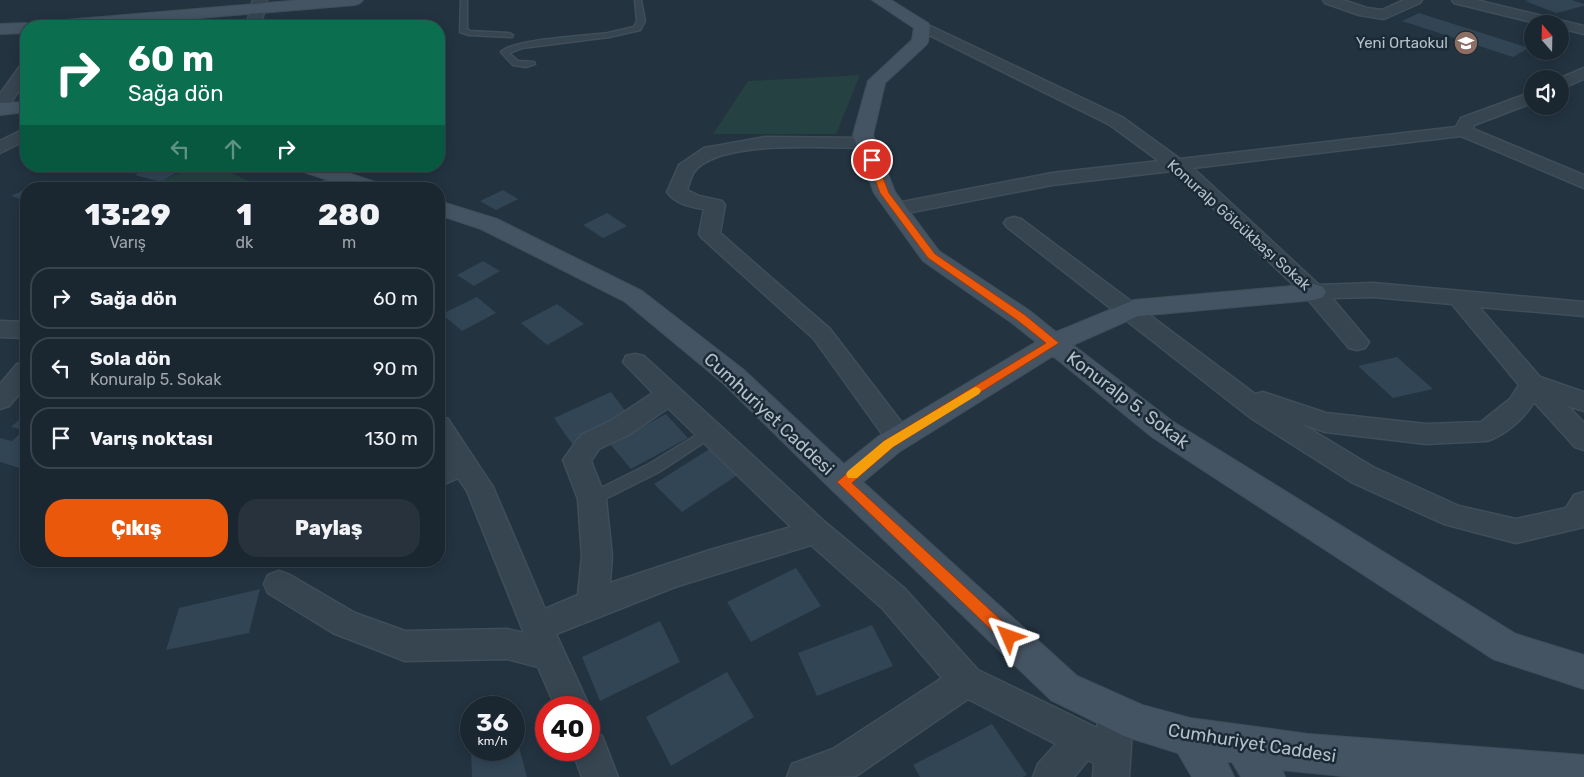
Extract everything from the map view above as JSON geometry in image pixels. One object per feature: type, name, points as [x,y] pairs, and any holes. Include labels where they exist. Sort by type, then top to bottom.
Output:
[{"type":"street","points":[[125,20],[259,5],[355,0]]},
{"type":"street","points":[[880,0],[922,26]]},
{"type":"street","points":[[1330,0],[1364,12],[1384,15],[1415,0]]},
{"type":"street","points":[[1459,0],[1524,16]]},
{"type":"street","points":[[255,20],[259,5]]},
{"type":"street","name":"Konuralp 5. Sokak","points":[[922,26],[920,42],[877,81],[862,135],[885,193],[931,256],[1021,317],[1162,429],[1506,647],[1584,672]]},
{"type":"street","name":"Konuralp Gölcükbaşı Sokak","points":[[922,26],[1116,121],[1189,174],[1314,292],[1356,342]]},
{"type":"street","points":[[1569,26],[1584,30]]},
{"type":"street","points":[[0,29],[20,28]]},
{"type":"street","points":[[1569,80],[1584,73]]},
{"type":"street","points":[[0,108],[20,78]]},
{"type":"street","points":[[1463,131],[1467,122],[1524,100]]},
{"type":"street","points":[[0,108],[20,108]]},
{"type":"street","points":[[897,209],[1052,179],[1463,131],[1584,182]]},
{"type":"street","points":[[0,148],[20,136]]},
{"type":"street","points":[[866,143],[765,142],[710,152],[686,169],[677,192],[693,202],[715,205],[709,234],[822,334],[899,438]]},
{"type":"street","points":[[324,172],[355,182]]},
{"type":"street","name":"Cumhuriyet Caddesi","points":[[445,210],[489,224],[633,296],[734,376],[843,482],[1064,688],[1138,723],[1190,737],[1308,754],[1584,775]]},
{"type":"street","points":[[1014,222],[1260,411],[1363,475],[1454,516],[1516,532],[1575,518],[1584,503]]},
{"type":"street","points":[[843,482],[889,444],[1054,343],[1134,308],[1314,292],[1373,290],[1584,309]]},
{"type":"street","points":[[1459,298],[1584,440]]},
{"type":"street","points":[[0,329],[20,330]]},
{"type":"street","points":[[635,362],[816,532],[894,599],[966,682],[1102,757]]},
{"type":"street","points":[[0,400],[20,377]]},
{"type":"street","points":[[1235,392],[1325,422],[1426,434],[1487,431],[1519,406],[1532,383]]},
{"type":"street","points":[[1532,383],[1584,402]]},
{"type":"street","points":[[593,603],[597,556],[592,500],[577,460],[590,442],[621,427],[669,395]]},
{"type":"street","points":[[445,448],[451,469],[479,487],[568,696]]},
{"type":"street","points":[[279,584],[344,623],[405,646],[507,644],[544,641],[593,603],[738,552],[816,532]]},
{"type":"street","points":[[805,777],[843,764],[966,682]]},
{"type":"street","points":[[1102,757],[1116,713]]},
{"type":"street","points":[[1190,737],[1214,777]]},
{"type":"street","points":[[1244,745],[1264,777]]},
{"type":"street","points":[[1051,777],[1102,757]]},
{"type":"street","points":[[594,761],[600,777]]},
{"type":"lane","points":[[464,0],[464,30],[468,33],[509,35]]},
{"type":"lane","points":[[531,64],[517,65],[510,61],[505,52],[509,48],[610,35],[637,28],[641,21],[638,0]]},
{"type":"lane","points":[[592,500],[654,468],[710,432]]},
{"type":"green space","points":[[860,75],[836,134],[713,134],[748,81]]},
{"type":"green space","points":[[181,172],[230,172],[250,182],[159,182]]},
{"type":"building","points":[[1572,0],[1584,4],[1584,6],[1556,13],[1525,1]]},
{"type":"building","points":[[1419,13],[1524,46],[1524,51],[1513,57],[1402,21]]},
{"type":"building","points":[[140,172],[177,172],[161,182],[135,175]]},
{"type":"building","points":[[325,179],[332,182],[319,182]]},
{"type":"building","points":[[503,190],[518,199],[496,210],[480,201]]},
{"type":"building","points":[[20,192],[20,199],[11,196]]},
{"type":"building","points":[[607,213],[627,226],[603,238],[583,225]]},
{"type":"building","points":[[483,261],[500,271],[474,286],[457,275]]},
{"type":"building","points":[[477,297],[496,313],[462,331],[445,317],[445,313]]},
{"type":"building","points":[[557,304],[584,324],[547,345],[521,323]]},
{"type":"building","points":[[1397,357],[1433,389],[1393,398],[1358,366]]},
{"type":"building","points":[[611,392],[630,417],[572,444],[554,418]]},
{"type":"building","points":[[666,414],[688,438],[631,469],[610,444]]},
{"type":"building","points":[[20,419],[20,429],[11,427]]},
{"type":"building","points":[[20,434],[20,468],[0,462],[0,438],[12,441]]},
{"type":"building","points":[[711,448],[739,474],[682,512],[654,484]]},
{"type":"building","points":[[796,568],[821,606],[751,642],[727,602]]},
{"type":"building","points":[[260,589],[249,633],[166,650],[179,608]]},
{"type":"building","points":[[660,621],[680,662],[600,701],[600,696],[598,696],[582,657]]},
{"type":"building","points":[[872,625],[893,666],[817,696],[798,653]]},
{"type":"building","points":[[727,672],[754,717],[671,766],[646,717]]},
{"type":"building","points":[[992,724],[1027,775],[1023,777],[920,777],[913,765]]},
{"type":"building","points":[[471,761],[523,761],[527,777],[472,777]]},
{"type":"slow traffic","points":[[853,474],[889,444],[975,391]]},
{"type":"place","name":"Yeni Ortaokul","points":[[1466,43]]},
{"type":"route","points":[[872,160],[885,193],[931,256],[1021,317],[1054,343],[889,444],[843,482],[1009,637]]}]
